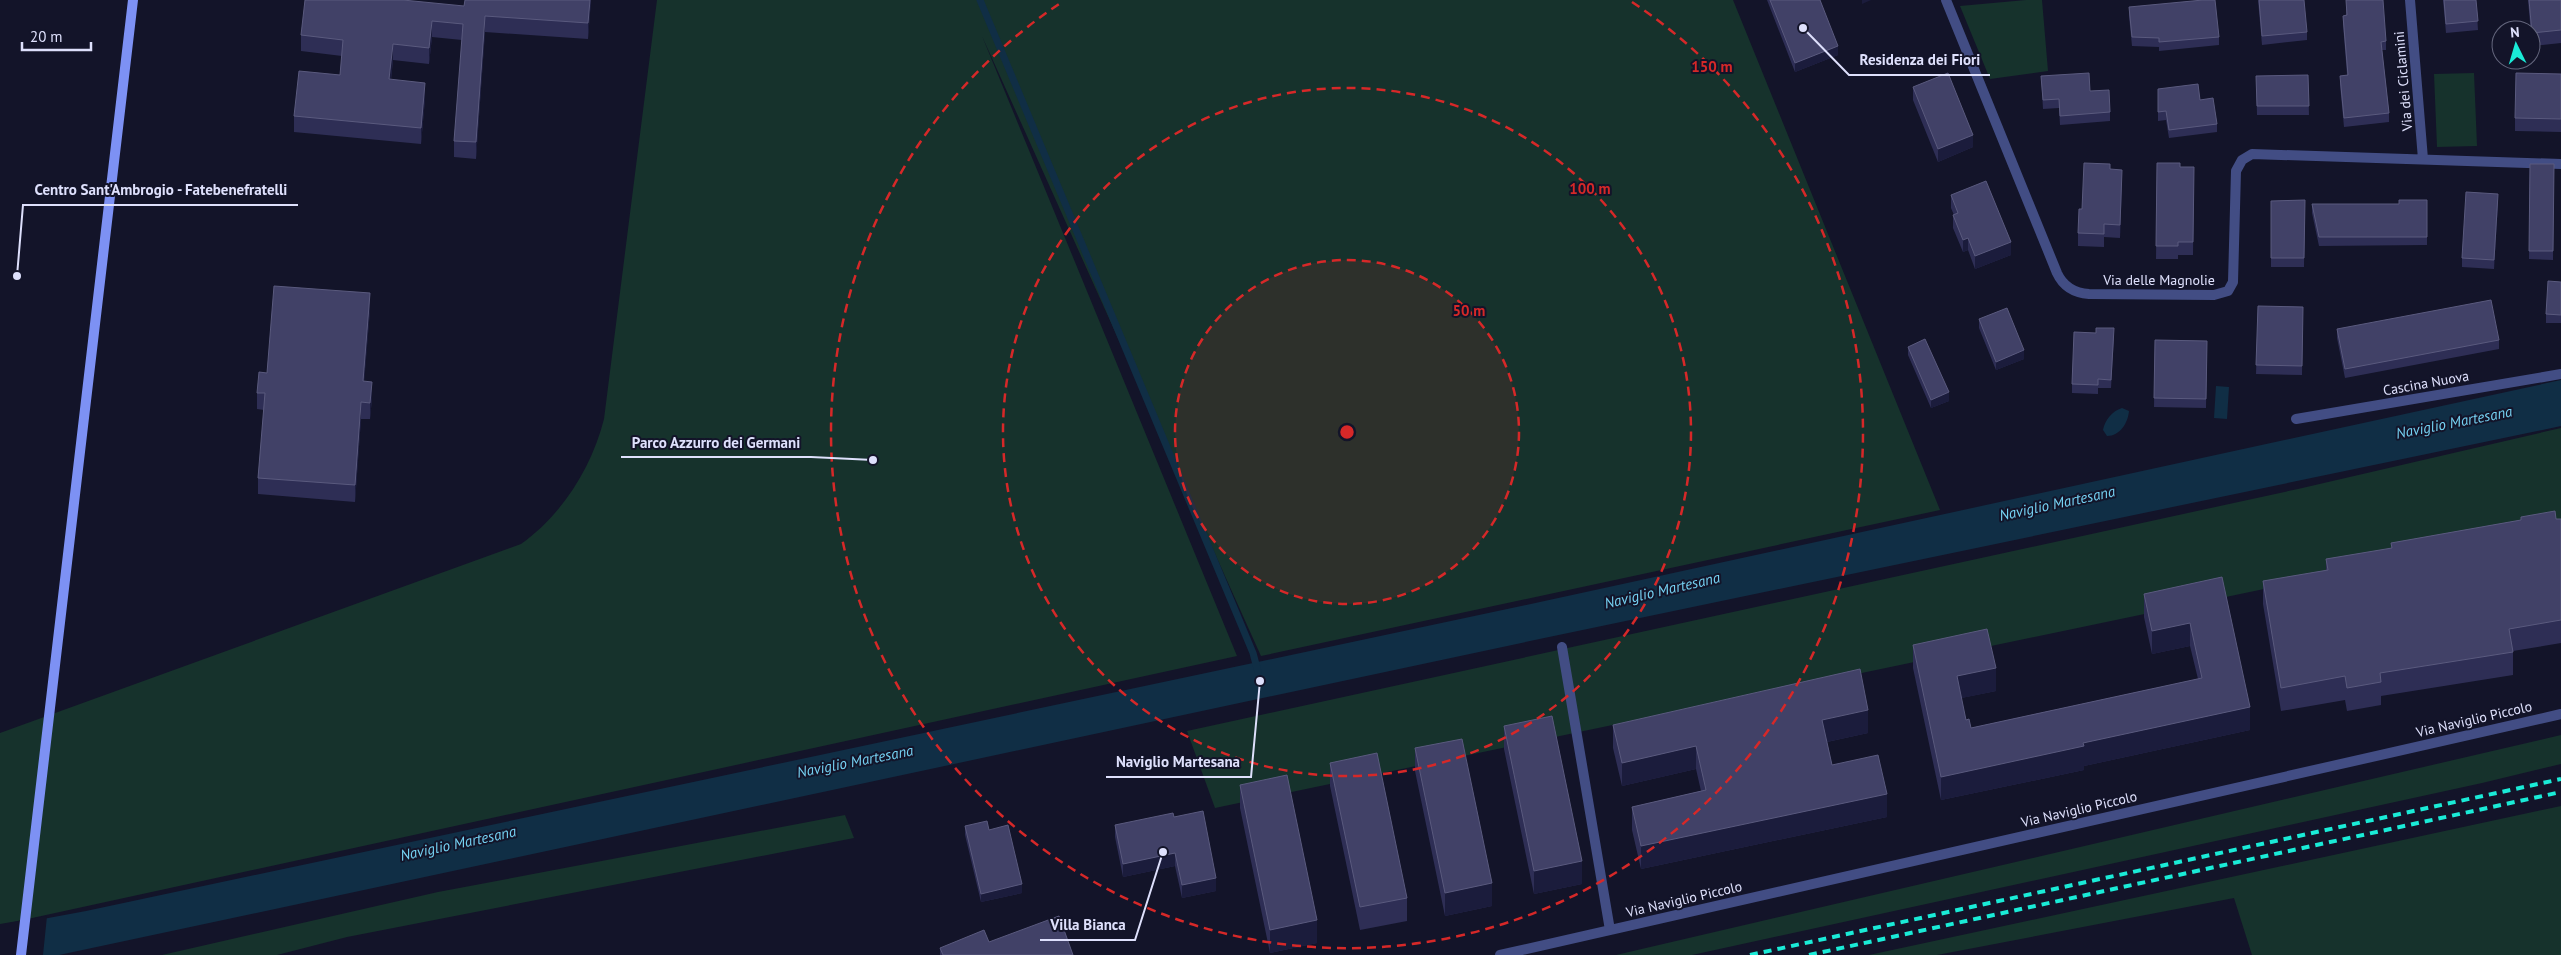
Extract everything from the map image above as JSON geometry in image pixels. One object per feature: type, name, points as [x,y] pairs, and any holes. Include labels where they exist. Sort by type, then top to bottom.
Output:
[{"type":"main road","points":[[22,955],[133,0]]},
{"type":"street","name":"Via delle Magnolie","points":[[1946,0],[2057,273],[2063,283],[2076,291],[2089,294],[2214,295],[2228,291],[2233,282],[2236,171],[2242,160],[2252,154],[2561,164]]},
{"type":"street","name":"Via dei Ciclamini","points":[[2410,0],[2423,159]]},
{"type":"street","name":"Cascina Nuova","points":[[2296,419],[2561,374]]},
{"type":"street","name":"Via Naviglio Piccolo","points":[[1562,648],[1610,930]]},
{"type":"street","name":"Via Naviglio Piccolo","points":[[1500,955],[2558,713]]},
{"type":"green space","points":[[657,0],[1733,0],[1940,510],[1261,656],[982,36],[1237,656],[0,925],[0,733],[521,544],[550,519],[573,489],[592,455],[604,419]]},
{"type":"green space","points":[[2042,0],[2048,71],[1990,79],[1960,6]]},
{"type":"green space","points":[[2474,73],[2477,146],[2437,147],[2434,74]]},
{"type":"green space","points":[[2561,428],[2561,527],[1215,808],[1187,731],[2298,489]]},
{"type":"green space","points":[[2561,735],[2561,764],[2482,783],[1692,955],[1616,955]]},
{"type":"green space","points":[[2561,806],[2561,955],[2252,955],[2234,898],[1937,955],[1869,955]]},
{"type":"green space","points":[[845,815],[854,838],[347,937],[277,955],[162,955],[438,892]]},
{"type":"water","points":[[2561,380],[2561,426],[1549,637],[59,955],[0,955],[0,927],[86,911],[1540,602]]},
{"type":"water","points":[[2216,386],[2229,387],[2227,419],[2214,418]]},
{"type":"water","points":[[2122,408],[2129,411],[2123,428],[2116,434],[2107,436],[2103,430],[2105,423],[2112,414]]},
{"type":"pier","points":[[47,916],[43,955],[0,955],[0,924]]},
{"type":"building","points":[[305,0],[403,0],[464,6],[465,0],[590,0],[588,23],[485,16],[476,142],[454,141],[463,24],[432,21],[429,48],[393,44],[389,79],[425,83],[421,128],[294,116],[299,71],[340,75],[343,40],[301,35]]},
{"type":"building","points":[[1770,0],[1820,0],[1838,46],[1795,63]]},
{"type":"building","points":[[2215,0],[2219,37],[2159,42],[2159,38],[2132,37],[2129,7]]},
{"type":"building","points":[[2259,0],[2304,0],[2307,32],[2262,36]]},
{"type":"building","points":[[2346,0],[2383,0],[2386,41],[2381,42],[2389,113],[2344,118],[2340,76],[2348,75],[2343,16],[2347,15]]},
{"type":"building","points":[[2444,0],[2476,0],[2478,21],[2446,24]]},
{"type":"building","points":[[2529,0],[2561,0],[2561,30],[2541,32],[2541,20],[2531,20]]},
{"type":"building","points":[[1948,73],[1973,135],[1938,149],[1913,87]]},
{"type":"building","points":[[2089,73],[2090,91],[2109,90],[2110,112],[2060,116],[2059,99],[2043,100],[2041,76]]},
{"type":"building","points":[[2516,73],[2561,74],[2561,119],[2515,118]]},
{"type":"building","points":[[2308,75],[2309,106],[2257,106],[2256,76]]},
{"type":"building","points":[[2198,84],[2200,100],[2213,98],[2217,124],[2169,130],[2166,111],[2158,112],[2158,89]]},
{"type":"building","points":[[2084,163],[2110,164],[2110,169],[2122,170],[2120,225],[2104,224],[2104,234],[2078,233],[2079,209],[2082,209]]},
{"type":"building","points":[[2157,163],[2180,163],[2180,167],[2194,167],[2193,242],[2178,242],[2178,246],[2156,246]]},
{"type":"building","points":[[2530,164],[2554,164],[2553,251],[2529,251]]},
{"type":"building","points":[[1986,181],[2011,242],[1975,256],[1968,238],[1963,240],[1953,215],[1958,213],[1951,195]]},
{"type":"building","points":[[2466,192],[2498,194],[2494,260],[2462,258]]},
{"type":"building","points":[[2305,200],[2304,258],[2271,258],[2271,201]]},
{"type":"building","points":[[2399,200],[2427,200],[2427,237],[2319,237],[2312,204],[2399,204]]},
{"type":"building","points":[[2548,281],[2561,282],[2561,315],[2546,314]]},
{"type":"building","points":[[274,286],[370,293],[363,381],[372,382],[370,403],[361,402],[355,485],[258,478],[265,393],[257,393],[259,372],[267,373]]},
{"type":"building","points":[[2491,300],[2499,340],[2345,369],[2337,329]]},
{"type":"building","points":[[2258,306],[2303,307],[2302,366],[2256,365]]},
{"type":"building","points":[[2007,308],[2024,350],[1996,362],[1979,319]]},
{"type":"building","points":[[2096,328],[2114,328],[2111,380],[2098,379],[2098,385],[2072,384],[2074,332],[2096,333]]},
{"type":"building","points":[[1925,339],[1949,392],[1931,400],[1908,347]]},
{"type":"building","points":[[2155,340],[2207,341],[2206,399],[2154,398]]},
{"type":"building","points":[[2555,511],[2556,519],[2561,519],[2561,620],[2509,629],[2513,652],[2380,673],[2381,682],[2347,688],[2345,676],[2281,688],[2263,581],[2328,570],[2326,559],[2392,548],[2391,543],[2521,520],[2521,517]]},
{"type":"building","points":[[2222,577],[2250,707],[2083,743],[2084,746],[1941,777],[1913,645],[1987,629],[1996,668],[1957,676],[1966,720],[1969,719],[1971,728],[2202,678],[2190,623],[2152,631],[2144,594]]},
{"type":"building","points":[[1860,669],[1868,710],[1822,720],[1832,765],[1878,755],[1887,794],[1641,846],[1632,807],[1706,790],[1696,746],[1622,763],[1613,725]]},
{"type":"building","points":[[1552,716],[1582,861],[1534,871],[1504,726]]},
{"type":"building","points":[[1462,739],[1492,883],[1445,893],[1415,748]]},
{"type":"building","points":[[1377,753],[1407,898],[1360,907],[1330,763]]},
{"type":"building","points":[[1287,775],[1317,920],[1270,930],[1240,785]]},
{"type":"building","points":[[1203,811],[1216,878],[1182,885],[1175,853],[1123,864],[1115,825],[1173,813],[1174,817]]},
{"type":"building","points":[[987,821],[989,830],[1008,825],[1022,884],[981,894],[965,826]]},
{"type":"building","points":[[1059,916],[1073,955],[943,955],[940,948],[984,930],[989,942]]},
{"type":"waterway","points":[[980,0],[1253,653],[1258,672]]},
{"type":"railway","points":[[1750,955],[2561,779]]},
{"type":"railway","points":[[1809,955],[2561,792]]},
{"type":"place","name":"Residenza dei Fiori","points":[[1803,28]]},
{"type":"place","name":"Centro Sant'Ambrogio - Fatebenefratelli","points":[[17,276]]},
{"type":"place","name":"Parco Azzurro dei Germani","points":[[873,460]]},
{"type":"place","name":"Naviglio Martesana","points":[[1260,681]]},
{"type":"place","name":"Villa Bianca","points":[[1163,852]]}]
